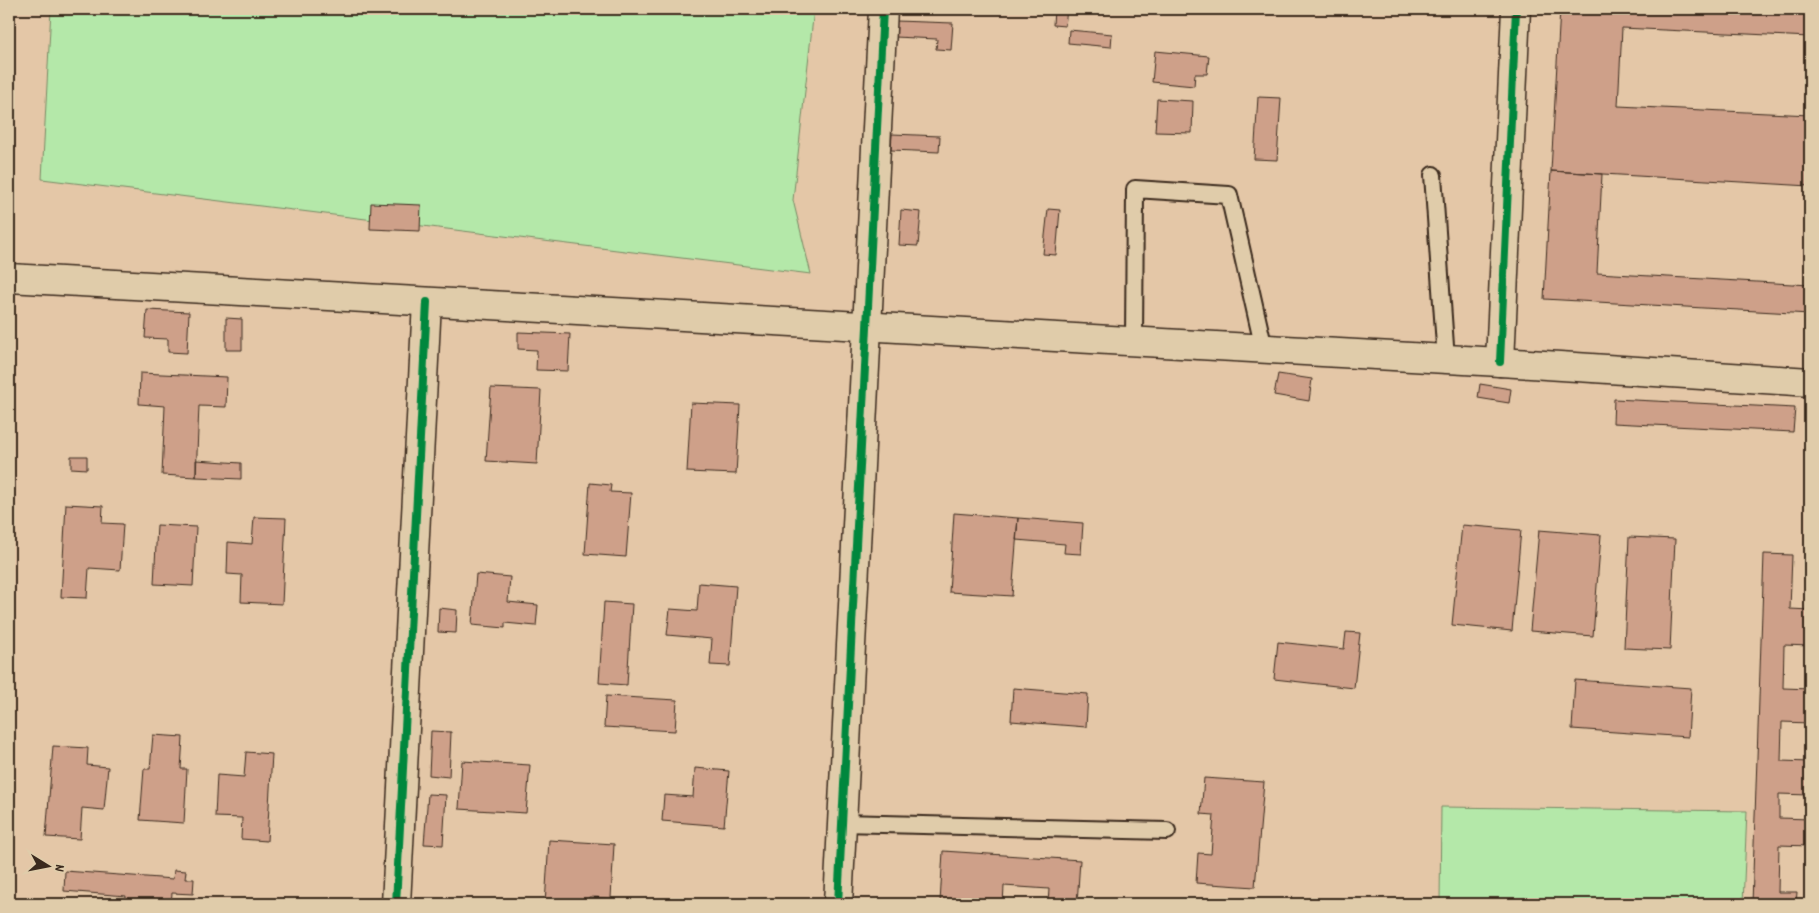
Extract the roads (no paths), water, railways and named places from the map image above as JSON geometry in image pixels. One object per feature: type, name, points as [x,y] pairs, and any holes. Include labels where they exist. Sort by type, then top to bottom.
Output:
[{"type":"main road","points":[[838,904],[883,9]]},
{"type":"main road","points":[[1500,362],[1516,9]]},
{"type":"main road","points":[[9,278],[1500,362],[1810,382]]},
{"type":"main road","points":[[396,904],[427,302]]},
{"type":"lane","points":[[1434,175],[1446,360]]},
{"type":"lane","points":[[1134,342],[1135,189],[1229,195],[1264,349]]},
{"type":"lane","points":[[842,822],[1167,831]]}]
